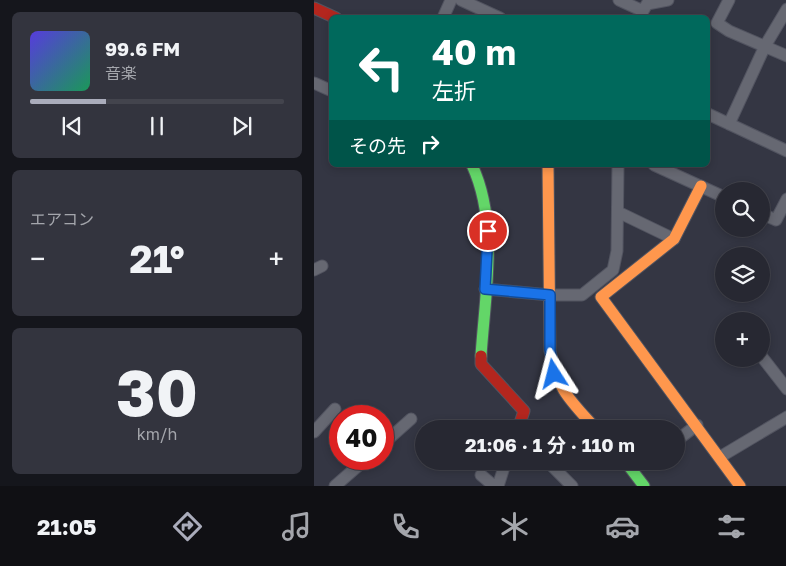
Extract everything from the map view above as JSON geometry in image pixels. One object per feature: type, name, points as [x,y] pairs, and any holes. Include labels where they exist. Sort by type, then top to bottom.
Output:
[{"type":"street","points":[[444,15],[451,0]]},
{"type":"street","points":[[461,0],[494,15]]},
{"type":"street","points":[[619,0],[642,14],[648,4],[668,0]]},
{"type":"street","points":[[729,0],[717,22],[786,56]]},
{"type":"street","points":[[314,8],[329,15]]},
{"type":"street","points":[[729,124],[786,9]]},
{"type":"street","points":[[314,83],[329,89]]},
{"type":"street","points":[[710,115],[786,151]]},
{"type":"street","points":[[473,167],[482,187],[488,231],[481,364],[524,411],[521,420]]},
{"type":"street","points":[[548,167],[550,350],[554,374],[567,396],[588,420]]},
{"type":"street","points":[[485,289],[582,296],[613,270],[618,212],[618,167]]},
{"type":"street","points":[[658,167],[715,193]]},
{"type":"street","points":[[701,186],[674,239],[601,297],[697,425],[740,486]]},
{"type":"street","points":[[770,217],[776,220],[786,199]]},
{"type":"street","points":[[618,212],[674,239]]},
{"type":"street","points":[[770,367],[786,389]]},
{"type":"street","points":[[314,432],[329,416]]},
{"type":"street","points":[[720,457],[786,418]]},
{"type":"street","points":[[394,434],[411,419]]},
{"type":"street","points":[[685,434],[697,425]]},
{"type":"street","points":[[334,486],[353,470]]},
{"type":"street","points":[[481,475],[496,486],[502,470]]},
{"type":"street","points":[[556,470],[572,486]]},
{"type":"street","points":[[632,470],[644,486]]},
{"type":"traffic: fast","points":[[473,167],[480,187],[488,234],[487,283],[481,356]]},
{"type":"traffic: fast","points":[[632,470],[644,486]]},
{"type":"traffic: slow","points":[[548,167],[550,351],[561,385],[572,402],[588,420]]},
{"type":"traffic: slow","points":[[701,186],[674,239],[601,297],[740,486]]},
{"type":"traffic: jam","points":[[314,8],[329,15]]},
{"type":"traffic: jam","points":[[481,356],[481,364],[524,411],[521,420]]},
{"type":"route","points":[[488,231],[485,289],[550,295],[550,350],[554,374]]}]
